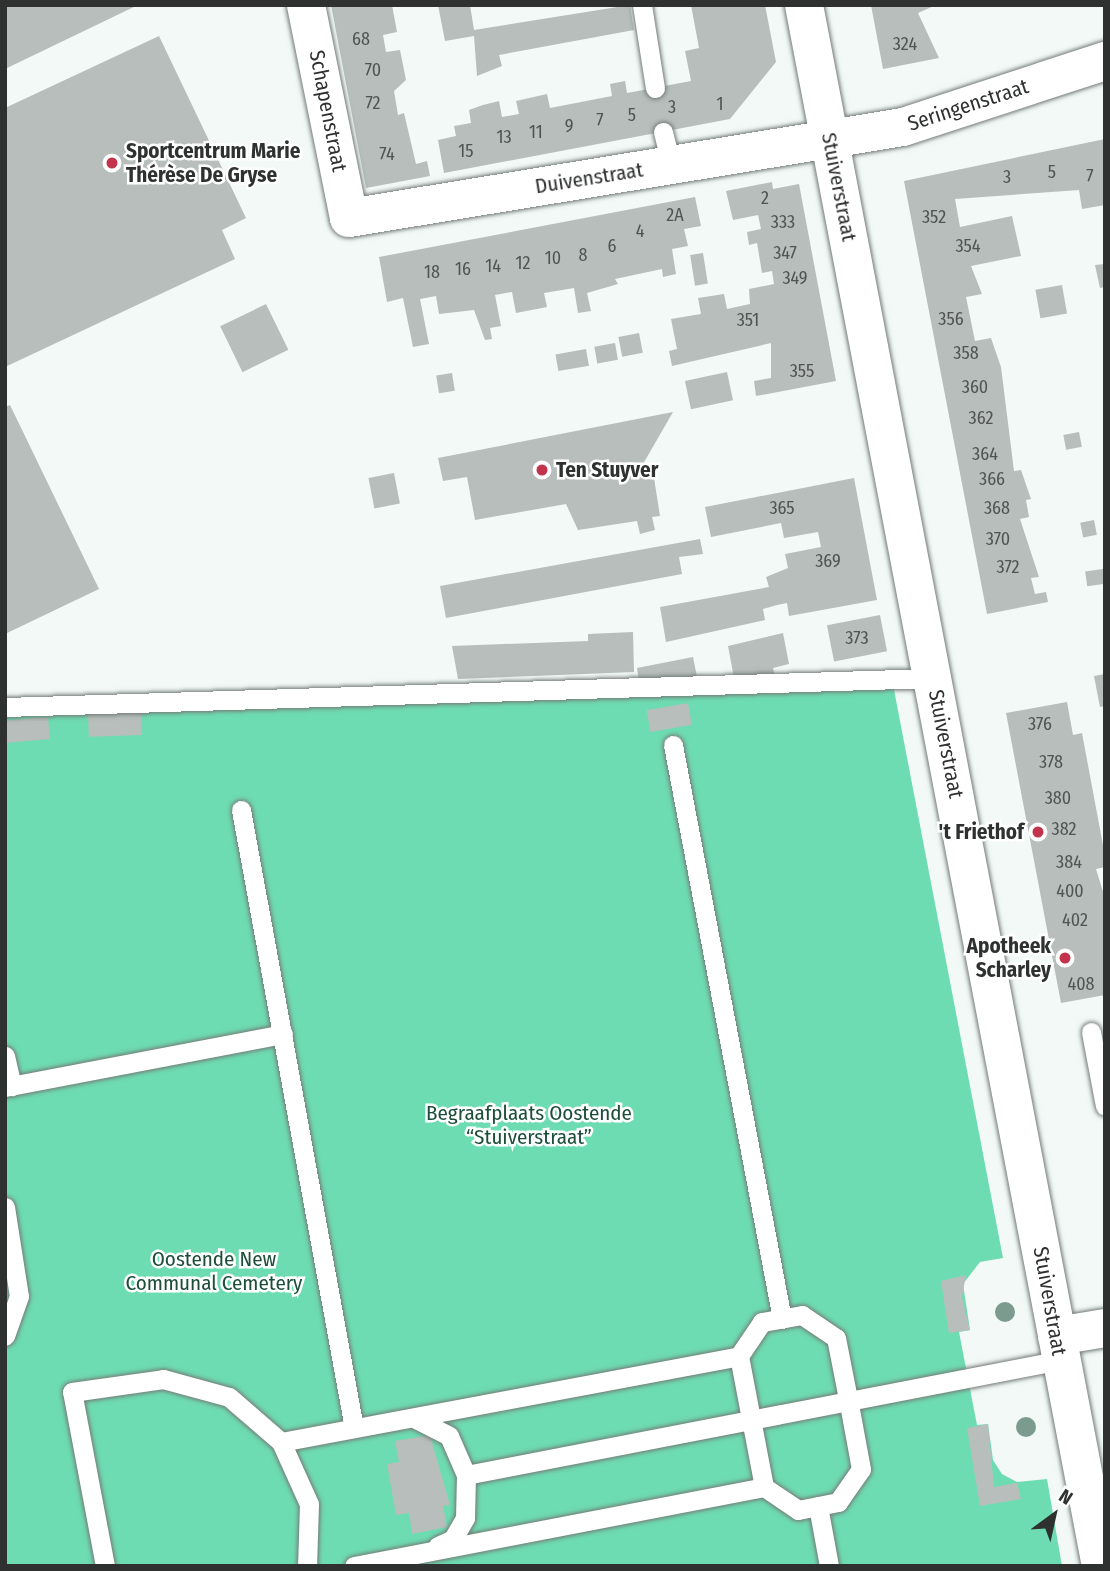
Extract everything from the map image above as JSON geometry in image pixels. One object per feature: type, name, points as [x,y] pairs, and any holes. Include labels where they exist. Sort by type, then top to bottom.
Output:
[{"type":"street","name":"Schapenstraat","points":[[306,5],[349,218]]},
{"type":"street","name":"Stuiverstraat","points":[[804,5],[1101,1566]]},
{"type":"street","name":"Seringenstraat","points":[[829,138],[903,127],[1105,61]]},
{"type":"street","name":"Duivenstraat","points":[[349,218],[667,148],[829,138]]},
{"type":"street","points":[[1059,1348],[1105,1328]]},
{"type":"lane","points":[[642,5],[655,88]]},
{"type":"lane","points":[[5,708],[934,678]]},
{"type":"lane","points":[[673,745],[782,1319]]},
{"type":"lane","points":[[241,810],[354,1428]]},
{"type":"lane","points":[[1091,1032],[1105,1106]]},
{"type":"lane","points":[[5,1056],[9,1086],[283,1034]]},
{"type":"lane","points":[[5,1207],[19,1296],[5,1336]]},
{"type":"lane","points":[[354,1566],[764,1487],[798,1510],[838,1502],[861,1469],[849,1404],[836,1338],[802,1315],[762,1322],[739,1356],[764,1487]]},
{"type":"lane","points":[[466,1475],[849,1404],[1059,1348]]},
{"type":"lane","points":[[281,1442],[739,1356]]},
{"type":"lane","points":[[105,1566],[72,1392],[163,1379],[197,1385],[229,1397],[281,1442],[309,1504],[307,1566]]},
{"type":"lane","points":[[410,1418],[440,1427],[466,1475],[460,1529],[434,1549]]},
{"type":"lane","points":[[818,1506],[829,1566]]},
{"type":"green space","name":"Begraafplaats Oostende “Stuiverstraat”","points":[[891,674],[1003,1258],[980,1262],[963,1284],[970,1330],[959,1332],[977,1425],[988,1424],[993,1460],[1002,1474],[1017,1482],[1047,1479],[1062,1566],[5,1566],[5,698]]},
{"type":"building","points":[[5,5],[138,5],[5,69]]},
{"type":"building","points":[[331,5],[392,5],[397,32],[383,35],[386,52],[400,50],[406,80],[394,91],[398,115],[404,113],[416,164],[427,161],[430,176],[366,188]]},
{"type":"building","points":[[438,5],[470,5],[474,30],[630,5],[634,30],[499,55],[502,66],[477,76],[474,36],[445,41]]},
{"type":"building","points":[[691,5],[765,5],[776,62],[730,119],[444,173],[438,140],[456,136],[454,126],[471,123],[469,110],[499,101],[502,117],[519,114],[516,101],[547,94],[550,108],[612,96],[610,84],[625,81],[627,93],[691,81],[685,51],[699,48]]},
{"type":"building","points":[[871,5],[936,5],[918,13],[939,58],[883,69]]},
{"type":"building","name":"Sportcentrum Marie Thérèse De Gryse","points":[[159,36],[246,218],[222,230],[235,259],[5,367],[5,108]]},
{"type":"building","points":[[1105,139],[1105,205],[1082,209],[1079,190],[955,199],[960,227],[1012,216],[1021,256],[971,266],[982,294],[966,297],[975,341],[991,338],[1001,367],[1014,471],[1021,470],[1031,499],[1026,500],[1029,517],[1020,519],[1039,577],[1031,578],[1035,594],[1046,592],[1048,602],[987,614],[904,181]]},
{"type":"building","points":[[772,182],[773,189],[799,184],[836,381],[756,396],[754,381],[771,378],[771,343],[672,366],[669,351],[677,349],[671,319],[701,314],[698,298],[724,294],[727,309],[750,304],[749,289],[774,284],[772,271],[762,273],[757,243],[749,245],[747,232],[761,229],[758,215],[733,220],[726,191]]},
{"type":"building","points":[[695,197],[701,226],[684,229],[688,246],[672,249],[676,274],[663,277],[662,269],[615,279],[618,284],[587,293],[591,311],[578,313],[574,288],[544,293],[547,307],[516,313],[512,292],[495,295],[501,326],[490,328],[492,339],[485,340],[474,310],[439,314],[436,296],[420,299],[429,344],[413,347],[403,298],[387,302],[379,257]]},
{"type":"building","points":[[703,253],[708,284],[695,286],[690,255]]},
{"type":"building","points":[[1105,264],[1105,287],[1100,288],[1095,265]]},
{"type":"building","points":[[1062,285],[1067,314],[1040,318],[1035,290]]},
{"type":"building","points":[[266,304],[288,350],[243,372],[220,326]]},
{"type":"building","points":[[639,333],[643,353],[622,357],[618,337]]},
{"type":"building","points":[[615,343],[618,360],[597,363],[594,347]]},
{"type":"building","points":[[586,349],[589,366],[558,371],[555,354]]},
{"type":"building","points":[[727,372],[733,400],[691,409],[685,381]]},
{"type":"building","points":[[452,373],[455,391],[439,393],[436,376]]},
{"type":"building","points":[[10,405],[99,589],[5,634],[5,407]]},
{"type":"building","name":"Ten Stuyver","points":[[673,412],[643,464],[646,479],[654,478],[660,516],[652,517],[655,530],[640,534],[637,521],[578,530],[566,504],[475,520],[467,477],[443,481],[438,458]]},
{"type":"building","points":[[1079,432],[1082,447],[1066,450],[1063,435]]},
{"type":"building","points":[[394,473],[400,503],[374,508],[368,478]]},
{"type":"building","points":[[854,478],[877,600],[789,616],[787,603],[763,609],[765,620],[666,642],[660,607],[769,587],[766,577],[788,568],[785,554],[821,547],[818,532],[784,538],[781,523],[711,537],[705,507]]},
{"type":"building","points":[[1094,520],[1097,535],[1083,537],[1080,523]]},
{"type":"building","points":[[700,539],[703,554],[679,557],[682,574],[446,618],[440,586]]},
{"type":"building","points":[[1103,569],[1105,584],[1087,586],[1085,572]]},
{"type":"building","points":[[880,615],[887,651],[834,662],[827,625]]},
{"type":"building","points":[[633,632],[634,672],[458,679],[452,646],[588,641],[588,634]]},
{"type":"building","points":[[783,633],[789,664],[773,668],[775,677],[734,678],[728,646]]},
{"type":"building","points":[[693,657],[697,677],[639,681],[637,668]]},
{"type":"building","points":[[1105,674],[1105,706],[1100,707],[1094,676]]},
{"type":"building","points":[[1067,702],[1073,735],[1082,733],[1105,856],[1105,867],[1096,869],[1105,898],[1105,995],[1061,1003],[1006,713]]},
{"type":"building","points":[[688,703],[692,725],[650,732],[647,710]]},
{"type":"building","points":[[141,712],[142,735],[89,737],[88,714]]},
{"type":"building","points":[[48,717],[50,739],[7,743],[5,721]]},
{"type":"building","points":[[966,1275],[962,1297],[970,1330],[949,1333],[941,1281]]},
{"type":"building","points":[[988,1424],[994,1487],[1017,1483],[1021,1499],[980,1506],[967,1428]]},
{"type":"building","points":[[430,1435],[450,1505],[443,1506],[447,1527],[412,1534],[409,1513],[396,1515],[387,1464],[399,1462],[395,1441]]},
{"type":"place","name":"Sportcentrum Marie Thérèse De Gryse","points":[[112,163]]},
{"type":"place","name":"Ten Stuyver","points":[[542,470]]},
{"type":"place","name":"'t Friethof","points":[[1038,832]]},
{"type":"place","name":"Apotheek Scharley","points":[[1065,958]]},
{"type":"park label","name":"Oostende New Communal Cemetery","points":[[214,1271]]}]
